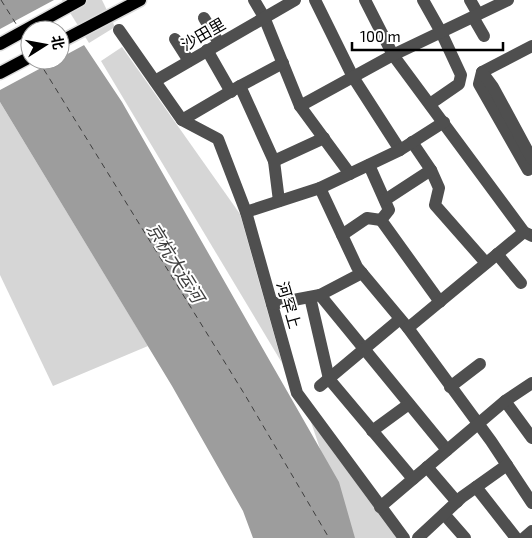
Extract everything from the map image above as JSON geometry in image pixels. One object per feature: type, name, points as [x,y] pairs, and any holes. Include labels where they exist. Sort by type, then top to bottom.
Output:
[{"type":"main road","points":[[0,44],[80,0]]},
{"type":"main road","points":[[70,37],[138,1]]},
{"type":"main road","points":[[0,73],[20,62]]},
{"type":"street","points":[[254,0],[264,17],[300,106],[350,174]]},
{"type":"street","name":"沙田里","points":[[155,81],[295,0]]},
{"type":"street","points":[[315,0],[353,77],[400,150]]},
{"type":"street","points":[[325,382],[365,350],[440,302],[497,254],[528,234],[393,55],[365,0]]},
{"type":"street","points":[[424,0],[462,74],[459,84],[430,104]]},
{"type":"street","points":[[470,0],[484,36]]},
{"type":"street","points":[[300,106],[393,55],[508,0]]},
{"type":"street","points":[[204,18],[219,43]]},
{"type":"street","name":"河罕上","points":[[119,30],[182,120],[218,140],[246,212],[296,393],[404,538]]},
{"type":"street","points":[[175,39],[189,61]]},
{"type":"street","points":[[532,46],[482,72],[479,84],[528,170],[532,167]]},
{"type":"street","points":[[207,50],[235,89],[274,160],[279,201]]},
{"type":"street","points":[[182,120],[283,64]]},
{"type":"street","points":[[482,72],[493,87],[532,159]]},
{"type":"street","points":[[246,212],[320,188],[400,150],[444,122]]},
{"type":"street","points":[[274,160],[324,138]]},
{"type":"street","points":[[412,142],[431,170],[439,188],[435,205],[486,263]]},
{"type":"street","points":[[370,165],[389,210],[381,220]]},
{"type":"street","points":[[385,200],[431,170]]},
{"type":"street","points":[[320,188],[357,268],[404,324],[507,465],[532,503]]},
{"type":"street","points":[[342,234],[367,218],[381,220],[440,302]]},
{"type":"street","points":[[497,254],[521,283]]},
{"type":"street","points":[[272,304],[315,296],[362,273]]},
{"type":"street","points":[[315,296],[365,350],[447,450]]},
{"type":"street","points":[[315,296],[325,382],[372,431],[413,479]]},
{"type":"street","points":[[450,386],[480,364]]},
{"type":"street","points":[[380,506],[505,401],[532,383]]},
{"type":"street","points":[[505,401],[532,438]]},
{"type":"street","points":[[372,431],[409,404]]},
{"type":"street","points":[[418,538],[457,502],[507,465]]},
{"type":"street","points":[[427,467],[457,502]]},
{"type":"street","points":[[476,487],[516,538]]},
{"type":"street","points":[[444,514],[465,538]]},
{"type":"street","points":[[524,538],[532,531]]},
{"type":"shaded area","points":[[62,0],[102,0],[115,27],[89,43]]},
{"type":"shaded area","points":[[122,47],[240,214],[282,363],[101,61]]},
{"type":"shaded area","points":[[0,102],[148,346],[53,386],[0,275]]},
{"type":"shaded area","points":[[308,413],[402,538],[350,538]]},
{"type":"water","name":"京杭大运河","points":[[0,0],[54,0],[67,20],[20,20],[20,70],[70,70],[70,24],[122,102],[339,482],[355,538],[253,538],[243,511],[172,386],[0,102]]},
{"type":"pier","points":[[57,0],[86,44],[70,53],[70,20],[20,20],[20,70],[37,70],[0,90],[0,29]]},
{"type":"ferry route","points":[[1,0],[18,27]]},
{"type":"ferry route","points":[[44,70],[245,395],[329,538]]}]
